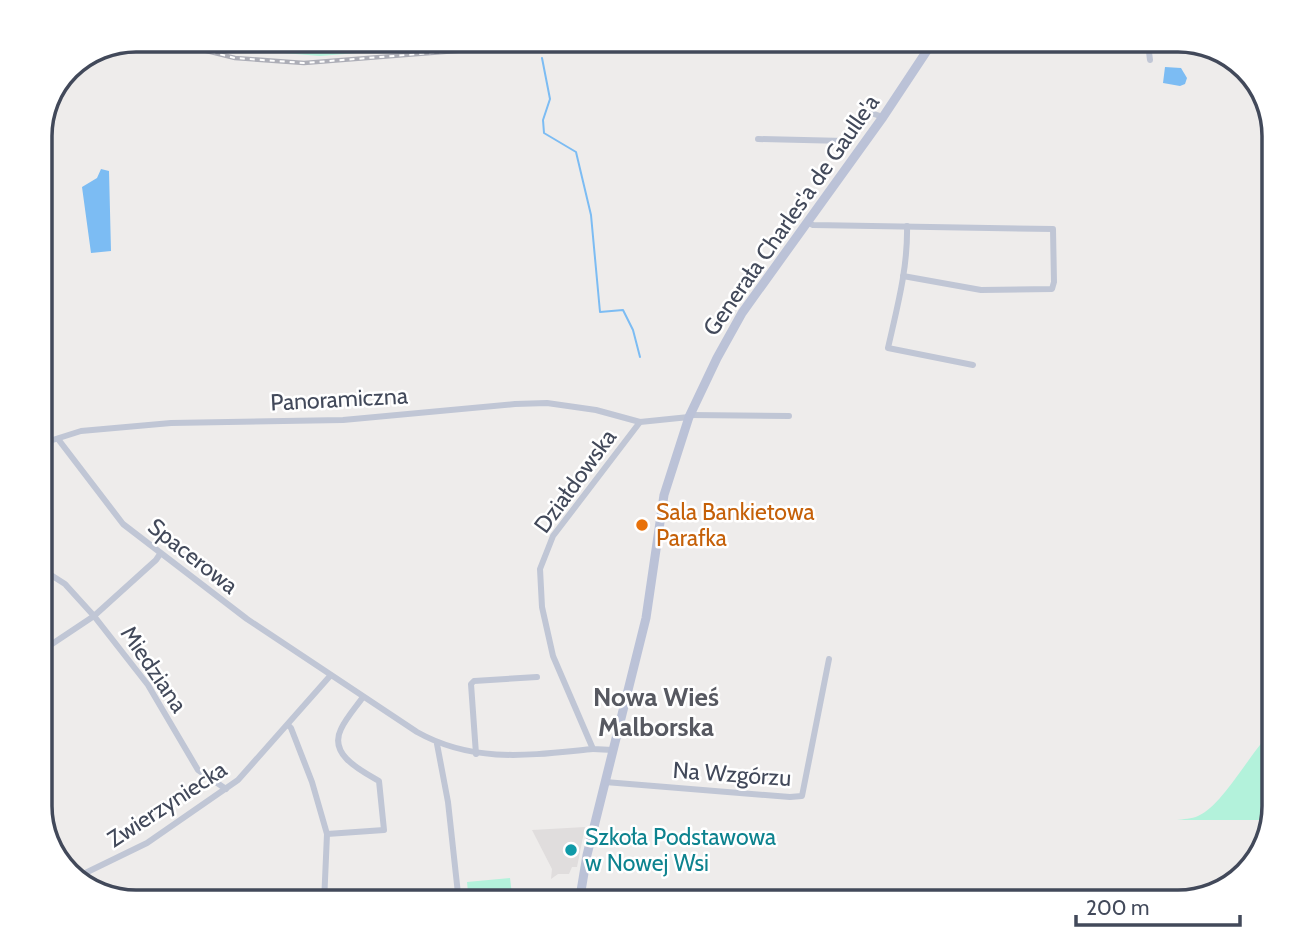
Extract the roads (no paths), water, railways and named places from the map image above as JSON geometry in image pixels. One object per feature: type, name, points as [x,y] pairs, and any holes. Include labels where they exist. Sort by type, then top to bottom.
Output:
[{"type":"main road","name":"Generała Charles'a de Gaulle'a","points":[[581,890],[646,618],[664,495],[689,416],[716,358],[742,313],[883,117],[925,53]]},
{"type":"street","points":[[1149,53],[1150,60]]},
{"type":"street","points":[[758,139],[845,141],[865,111],[883,117]]},
{"type":"street","points":[[807,222],[813,225],[1053,229],[1052,289],[981,290],[904,276]]},
{"type":"street","points":[[907,226],[904,276],[888,348],[972,365]]},
{"type":"street","name":"Panoramiczna","points":[[53,440],[81,431],[163,423],[343,420],[540,403],[596,410],[640,422]]},
{"type":"street","name":"Działdowska","points":[[593,749],[553,656],[542,607],[540,569],[553,536],[640,422],[689,416],[789,416]]},
{"type":"street","name":"Spacerowa","points":[[58,439],[123,524],[247,619],[330,676]]},
{"type":"street","points":[[53,575],[94,616],[159,554]]},
{"type":"street","name":"Miedziana","points":[[53,643],[94,616],[148,685],[198,770],[226,789]]},
{"type":"street","name":"Na Wzgórzu","points":[[605,782],[802,796],[829,659]]},
{"type":"street","points":[[330,676],[437,744],[476,754],[524,755],[593,749],[613,750]]},
{"type":"street","name":"Zwierzyniecka","points":[[85,873],[147,844],[226,789],[247,772],[330,676]]},
{"type":"street","points":[[476,754],[471,684],[474,681],[537,677]]},
{"type":"street","points":[[327,834],[384,830],[379,781],[345,758],[338,740],[340,730],[363,697]]},
{"type":"street","points":[[288,725],[312,782],[327,834],[325,890]]},
{"type":"street","points":[[437,744],[449,802],[458,890]]},
{"type":"water","points":[[1165,67],[1181,68],[1187,78],[1185,84],[1180,86],[1163,83]]},
{"type":"water","points":[[101,169],[109,171],[111,251],[91,253],[82,187],[97,178]]},
{"type":"waterway","points":[[542,58],[550,99],[543,120],[544,133],[576,152],[591,215],[600,312],[623,310],[633,330],[640,357]]},
{"type":"railway","points":[[215,53],[235,58],[304,63],[431,53]]},
{"type":"place","name":"Sala Bankietowa Parafka","points":[[642,525]]},
{"type":"place","name":"Szkoła Podstawowa w Nowej Wsi","points":[[571,850]]},
{"type":"district","name":"Nowa Wieś Malborska","points":[[656,712]]}]
